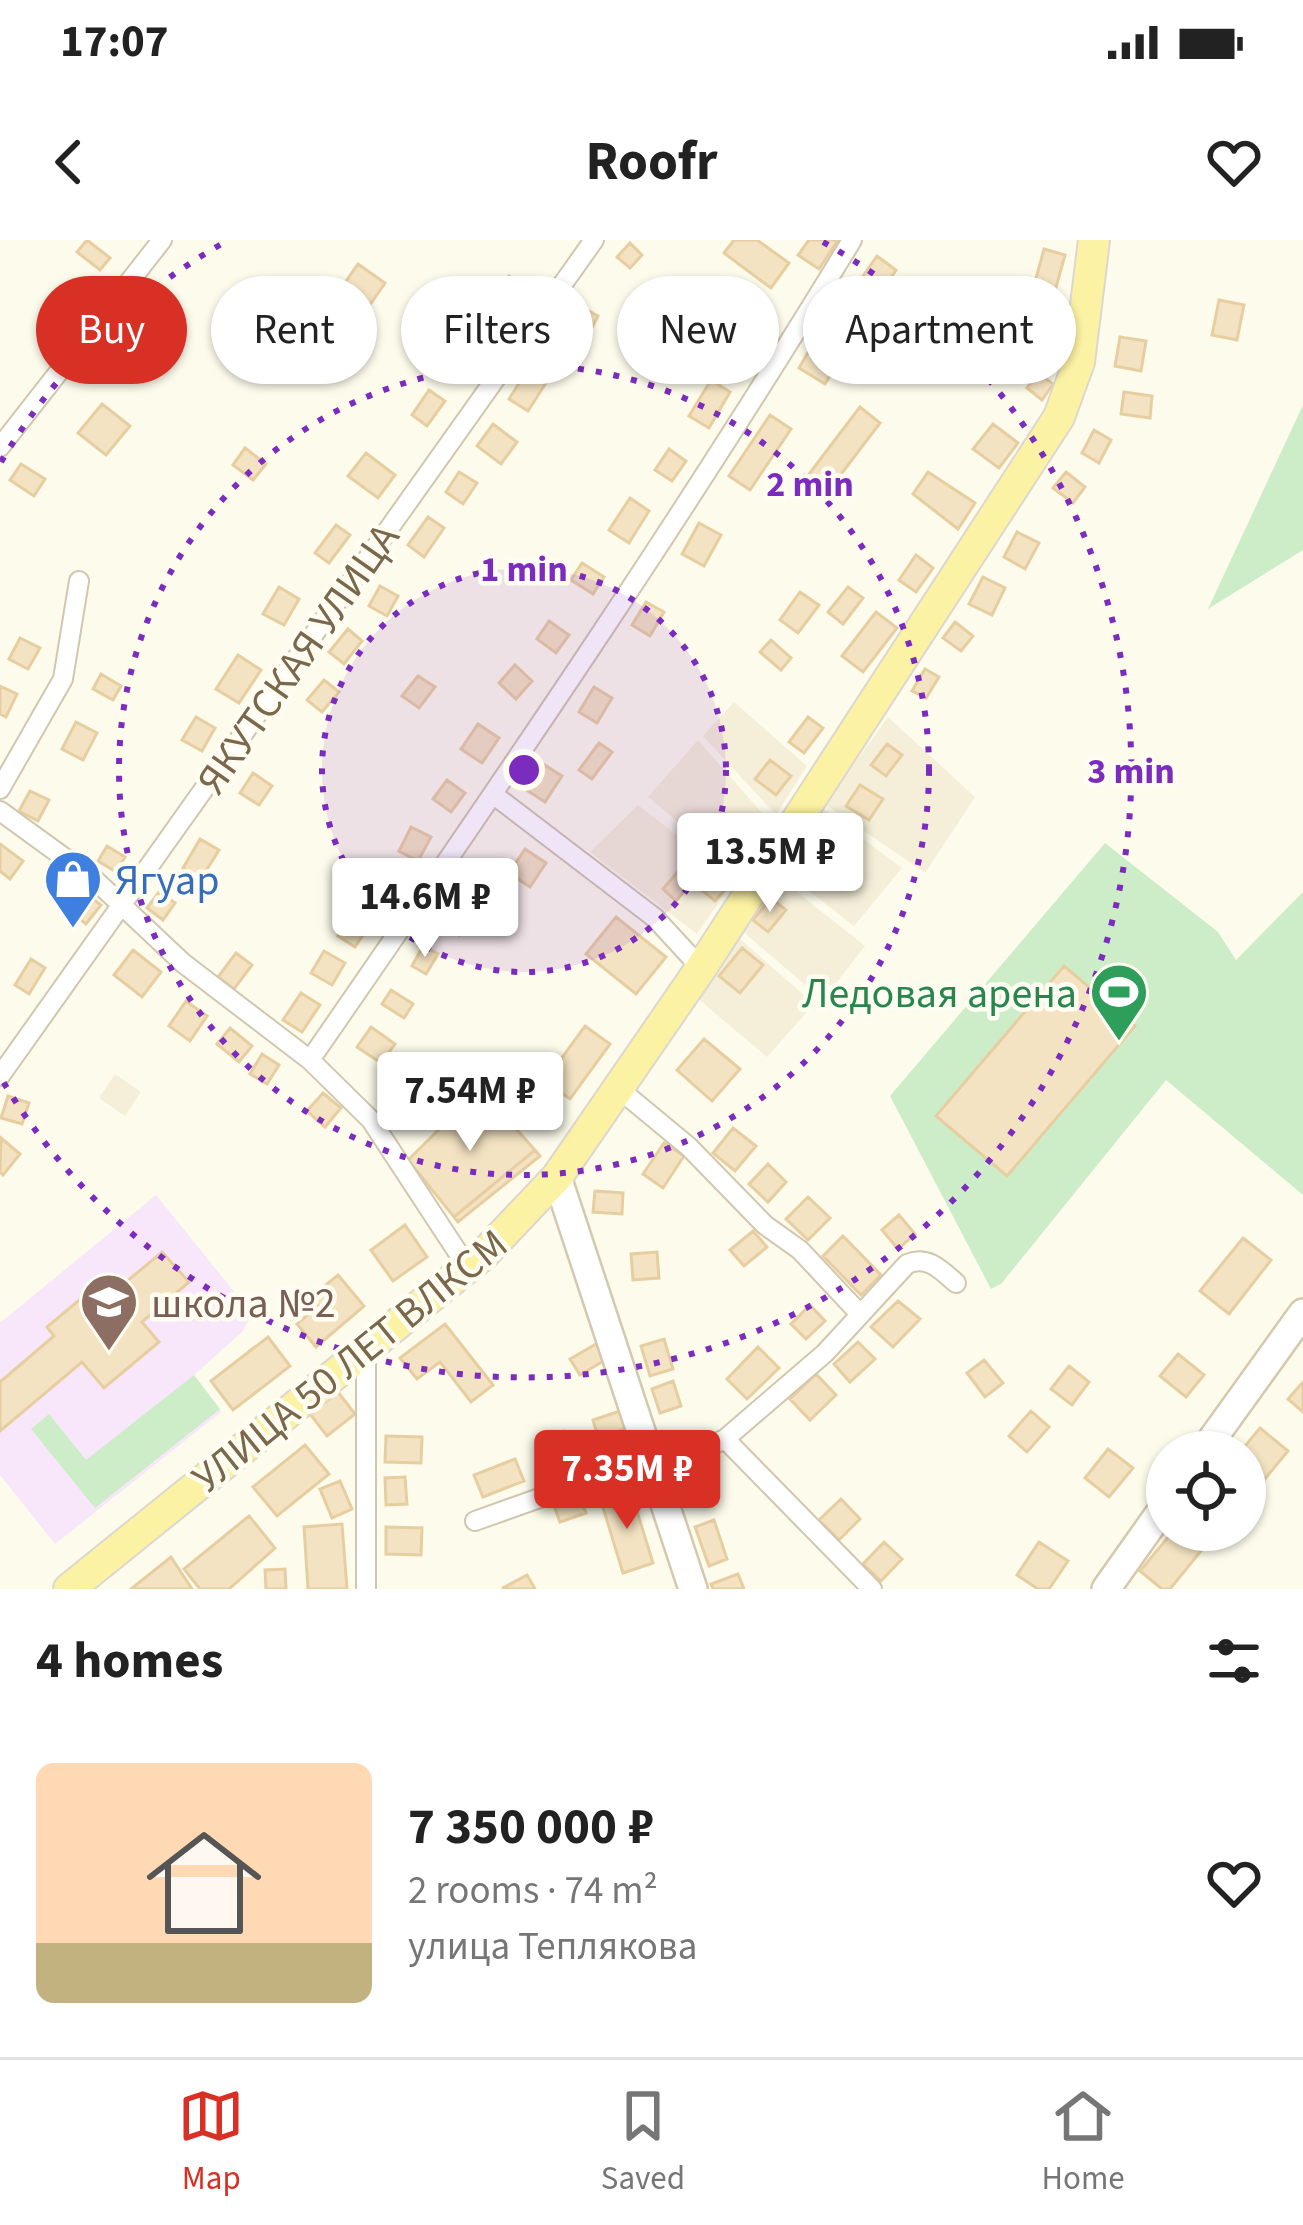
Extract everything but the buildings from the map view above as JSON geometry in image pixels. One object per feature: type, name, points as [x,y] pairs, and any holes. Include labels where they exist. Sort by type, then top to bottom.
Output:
[{"type":"main road","name":"УЛИЦА 50 ЛЕТ ВЛКСМ","points":[[69,1589],[467,1268],[557,1177],[701,968],[1059,417],[1079,362],[1094,240]]},
{"type":"main road","points":[[557,1177],[693,1589]]},
{"type":"main road","points":[[1218,1431],[1303,1312]]},
{"type":"main road","points":[[1106,1589],[1146,1533]]},
{"type":"street","points":[[0,447],[162,240]]},
{"type":"street","name":"ЯКУТСКАЯ УЛИЦА","points":[[0,1076],[594,240]]},
{"type":"street","points":[[310,1060],[494,794],[772,372],[852,240]]},
{"type":"street","points":[[0,789],[63,679],[80,581]]},
{"type":"street","points":[[494,794],[655,918],[701,968]]},
{"type":"street","points":[[0,811],[95,880],[183,963],[310,1060],[371,1120],[467,1268]]},
{"type":"street","points":[[619,1089],[689,1147],[765,1225],[800,1250],[859,1313]]},
{"type":"street","points":[[475,1521],[635,1463],[656,1472],[725,1439],[825,1353],[859,1313],[918,1260],[934,1264],[956,1283]]},
{"type":"street","points":[[366,1349],[366,1589]]},
{"type":"street","points":[[725,1439],[872,1589]]},
{"type":"shaded area","points":[[734,702],[807,766],[776,815],[703,736]]},
{"type":"shaded area","points":[[888,717],[975,797],[925,873],[825,804]]},
{"type":"shaded area","points":[[698,740],[770,822],[738,872],[648,797]]},
{"type":"shaded area","points":[[638,805],[734,880],[697,934],[590,852]]},
{"type":"shaded area","points":[[823,809],[902,868],[854,926],[782,870]]},
{"type":"shaded area","points":[[778,877],[865,946],[823,1000],[741,930]]},
{"type":"shaded area","points":[[738,937],[814,1004],[767,1057],[697,998]]},
{"type":"shaded area","points":[[115,1074],[141,1092],[125,1116],[99,1098]]},
{"type":"shaded area","name":"школа №2","points":[[156,1195],[252,1314],[243,1331],[194,1375],[221,1412],[55,1544],[0,1475],[0,1323]]},
{"type":"green space","points":[[1303,405],[1303,550],[1208,609]]},
{"type":"green space","name":"Ледовая арена","points":[[1105,843],[1218,932],[1236,960],[1303,892],[1303,1195],[1166,1080],[1001,1284],[991,1289],[890,1096]]},
{"type":"green space","points":[[194,1375],[220,1409],[95,1508],[31,1429],[49,1414],[86,1460]]},
{"type":"place","name":"Ягуар","points":[[73,930]]},
{"type":"place","name":"Ледовая арена","points":[[1119,1043]]},
{"type":"place","name":"школа №2","points":[[109,1353]]}]
